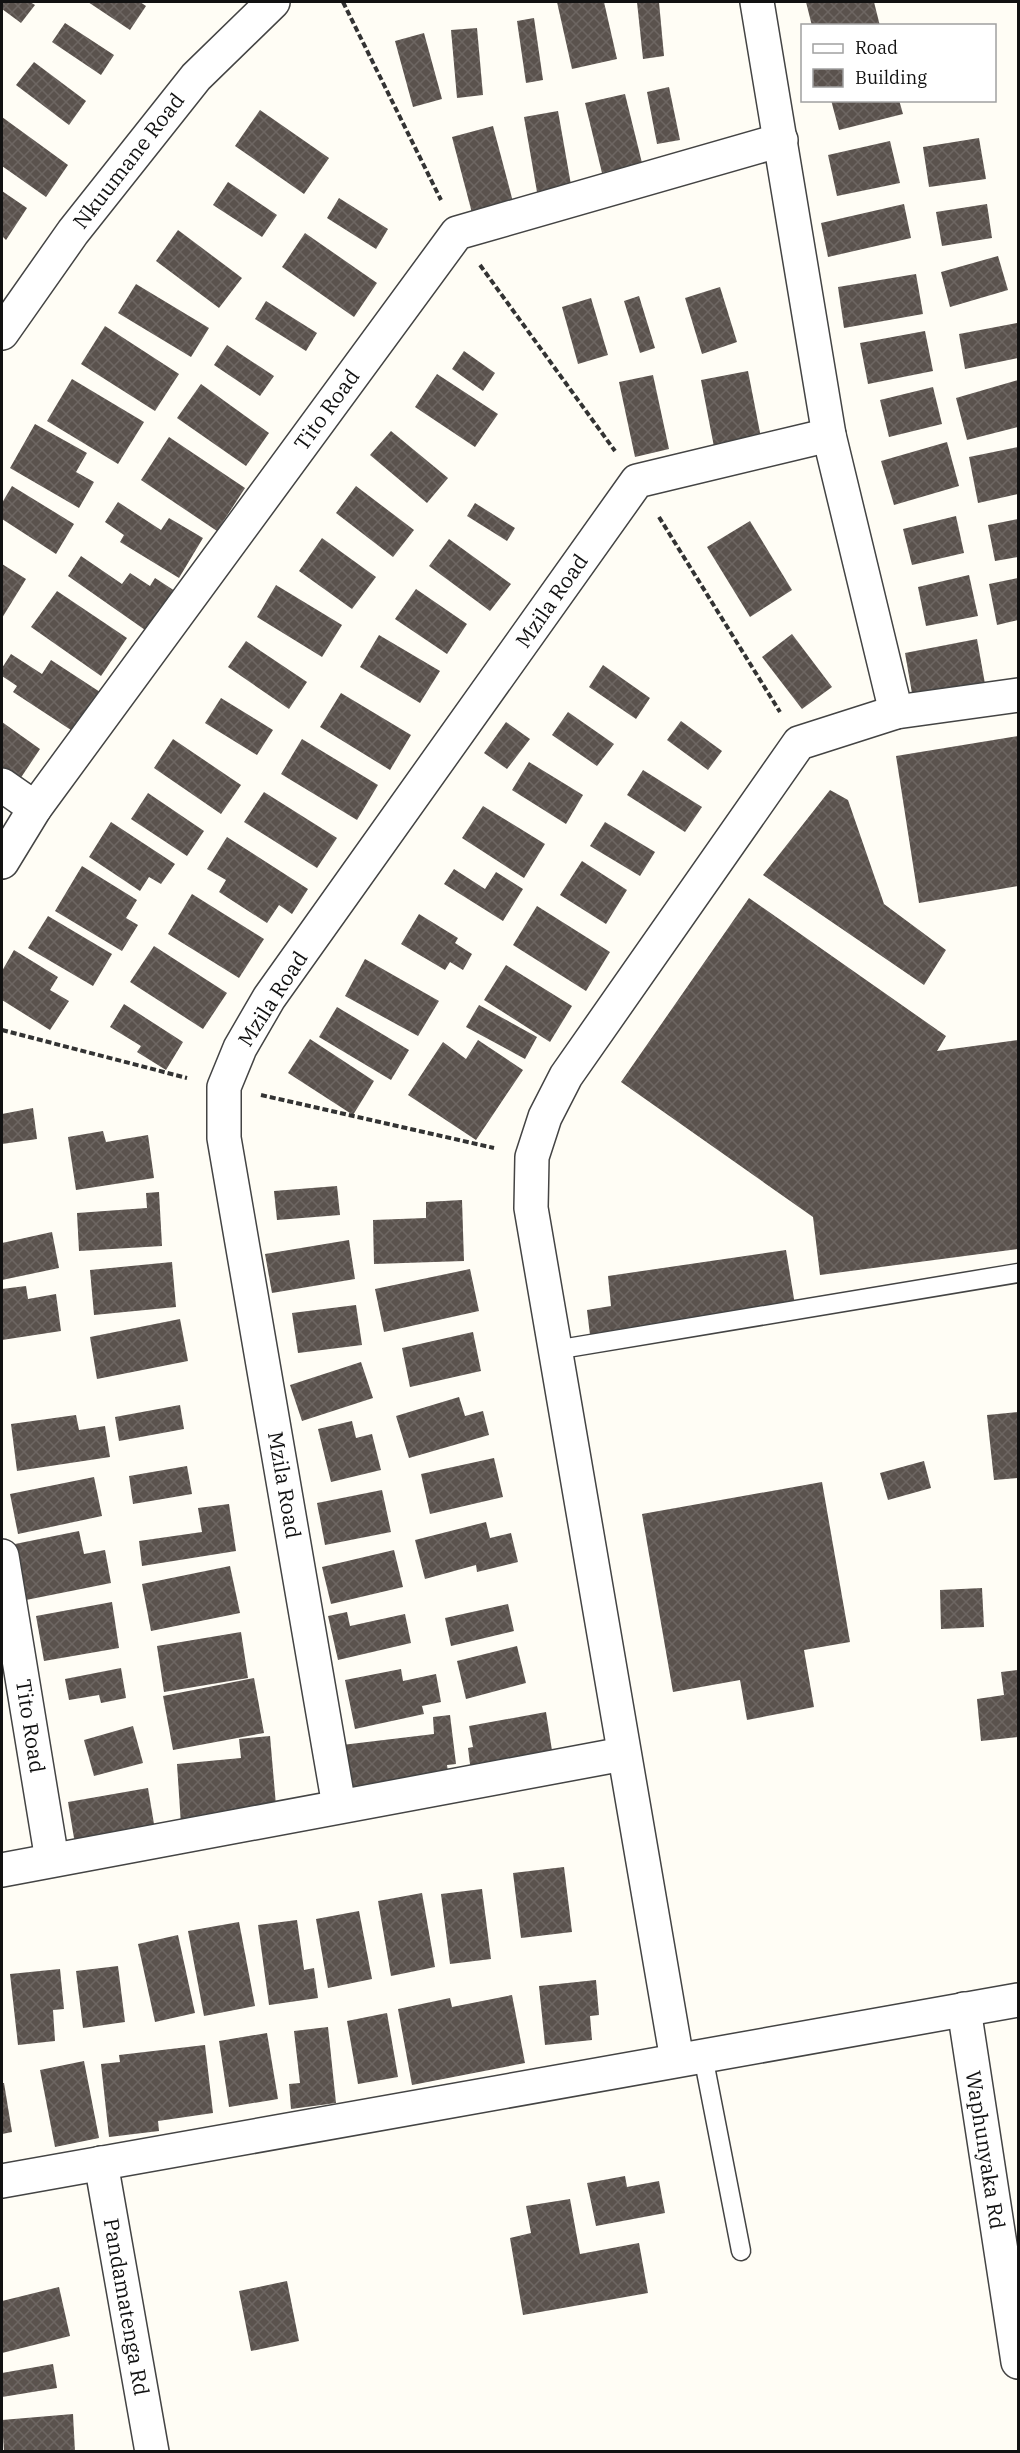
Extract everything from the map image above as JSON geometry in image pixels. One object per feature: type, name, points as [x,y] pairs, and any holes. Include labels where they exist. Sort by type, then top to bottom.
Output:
[{"type":"street","name":"Nkuumane Road","points":[[2,333],[73,232],[196,77],[273,2]]},
{"type":"street","points":[[757,2],[829,435],[896,712]]},
{"type":"street","points":[[457,233],[781,140]]},
{"type":"street","name":"Tito Road","points":[[2,862],[35,808],[457,233]]},
{"type":"street","points":[[637,481],[829,435]]},
{"type":"street","name":"Mzila Road","points":[[339,1806],[224,1138],[224,1087],[240,1048],[269,998],[637,481]]},
{"type":"street","points":[[690,2058],[623,1754],[531,1208],[532,1157],[545,1117],[566,1076],[799,743],[896,712],[1018,695]]},
{"type":"street","points":[[2,785],[35,808]]},
{"type":"street","name":"Tito Road","points":[[2,1556],[52,1860]]},
{"type":"street","points":[[2,1870],[623,1754]]},
{"type":"street","points":[[2,2181],[1018,2000]]},
{"type":"street","name":"Waphunyaka Rd","points":[[963,2009],[1018,2362]]},
{"type":"street","name":"Pandamatenga Rd","points":[[100,2163],[152,2451]]},
{"type":"lane","points":[[555,1350],[1018,1273]]},
{"type":"lane","points":[[690,2058],[741,2251]]},
{"type":"path","points":[[343,2],[457,233],[637,481],[799,743]]},
{"type":"path","points":[[2,1030],[224,1087],[532,1157]]},
{"type":"building","points":[[2,2],[30,2],[35,5],[21,23],[2,9]]},
{"type":"building","points":[[88,2],[140,2],[146,6],[130,30]]},
{"type":"building","points":[[557,2],[604,2],[617,59],[572,69]]},
{"type":"building","points":[[637,2],[659,2],[664,56],[643,59]]},
{"type":"building","points":[[806,2],[874,2],[880,24],[812,24]]},
{"type":"building","points":[[534,18],[543,80],[526,83],[517,21]]},
{"type":"building","points":[[65,23],[114,55],[101,75],[52,42]]},
{"type":"building","points":[[477,28],[483,95],[457,98],[451,30]]},
{"type":"building","points":[[424,33],[442,99],[413,107],[395,41]]},
{"type":"building","points":[[34,62],[86,101],[69,125],[16,85]]},
{"type":"building","points":[[669,87],[680,140],[657,144],[647,92]]},
{"type":"building","points":[[625,94],[642,163],[602,173],[585,103]]},
{"type":"building","points":[[832,102],[900,102],[903,114],[839,130]]},
{"type":"building","points":[[260,110],[329,158],[304,194],[235,146]]},
{"type":"building","points":[[558,111],[571,185],[537,192],[524,117]]},
{"type":"building","points":[[2,117],[68,165],[46,197],[2,166]]},
{"type":"building","points":[[493,126],[513,202],[472,213],[452,137]]},
{"type":"building","points":[[979,138],[986,179],[929,187],[923,147]]},
{"type":"building","points":[[890,141],[900,183],[837,196],[828,155]]},
{"type":"building","points":[[228,182],[277,215],[262,237],[213,205]]},
{"type":"building","points":[[2,191],[27,208],[6,240],[2,236]]},
{"type":"building","points":[[339,198],[388,229],[376,249],[327,218]]},
{"type":"building","points":[[904,204],[911,238],[828,257],[821,223]]},
{"type":"building","points":[[987,204],[992,238],[942,246],[936,212]]},
{"type":"building","points":[[178,230],[242,278],[219,308],[156,261]]},
{"type":"building","points":[[305,233],[377,283],[354,317],[282,267]]},
{"type":"building","points":[[998,256],[1008,290],[950,307],[941,272]]},
{"type":"building","points":[[916,274],[923,314],[844,328],[838,287]]},
{"type":"building","points":[[136,284],[209,328],[191,357],[118,313]]},
{"type":"building","points":[[720,287],[737,342],[702,354],[685,298]]},
{"type":"building","points":[[639,296],[655,348],[640,353],[624,301]]},
{"type":"building","points":[[591,298],[608,355],[578,364],[562,307]]},
{"type":"building","points":[[266,301],[317,333],[306,351],[255,319]]},
{"type":"building","points":[[1017,323],[1018,358],[965,369],[959,334]]},
{"type":"building","points":[[105,326],[179,374],[155,411],[81,364]]},
{"type":"building","points":[[925,331],[933,371],[868,384],[860,343]]},
{"type":"building","points":[[227,345],[274,376],[260,396],[214,365]]},
{"type":"building","points":[[464,351],[495,373],[483,391],[452,369]]},
{"type":"building","points":[[748,371],[762,443],[715,452],[701,380]]},
{"type":"building","points":[[437,374],[498,414],[475,447],[415,407]]},
{"type":"building","points":[[653,375],[669,449],[635,457],[619,382]]},
{"type":"building","points":[[72,379],[144,422],[118,464],[47,421]]},
{"type":"building","points":[[1018,380],[1018,427],[967,440],[956,398]]},
{"type":"building","points":[[201,384],[269,433],[246,466],[177,418]]},
{"type":"building","points":[[933,387],[942,424],[889,437],[880,400]]},
{"type":"building","points":[[35,424],[87,453],[76,472],[94,482],[79,508],[10,468]]},
{"type":"building","points":[[391,431],[448,478],[427,503],[370,455]]},
{"type":"building","points":[[169,437],[245,488],[217,531],[141,480]]},
{"type":"building","points":[[947,442],[959,486],[894,505],[881,461]]},
{"type":"building","points":[[1018,447],[1018,494],[978,503],[969,457]]},
{"type":"building","points":[[12,486],[74,524],[56,554],[2,519],[2,503]]},
{"type":"building","points":[[356,486],[414,530],[393,557],[336,513]]},
{"type":"building","points":[[118,502],[161,530],[169,518],[203,538],[179,578],[120,542],[124,535],[105,522]]},
{"type":"building","points":[[475,503],[515,528],[507,541],[467,516]]},
{"type":"building","points":[[956,516],[964,553],[912,565],[903,529]]},
{"type":"building","points":[[1018,519],[1018,557],[995,561],[988,525]]},
{"type":"building","points":[[750,521],[792,590],[750,617],[707,547]]},
{"type":"building","points":[[322,538],[376,577],[352,609],[299,571]]},
{"type":"building","points":[[449,539],[511,584],[490,611],[429,566]]},
{"type":"building","points":[[81,556],[122,584],[130,573],[150,586],[155,578],[175,591],[148,632],[68,576]]},
{"type":"building","points":[[2,564],[26,579],[2,618]]},
{"type":"building","points":[[969,575],[978,616],[926,626],[918,587]]},
{"type":"building","points":[[1018,578],[1018,620],[997,625],[989,584]]},
{"type":"building","points":[[276,585],[342,625],[322,657],[257,617]]},
{"type":"building","points":[[416,589],[467,624],[447,654],[395,619]]},
{"type":"building","points":[[57,591],[127,638],[101,676],[31,627]]},
{"type":"building","points":[[792,634],[832,687],[802,709],[762,657]]},
{"type":"building","points":[[379,635],[440,671],[420,703],[360,667]]},
{"type":"building","points":[[977,639],[985,684],[913,699],[905,653]]},
{"type":"building","points":[[246,641],[307,682],[289,709],[228,667]]},
{"type":"building","points":[[11,654],[42,674],[51,660],[100,692],[74,732],[13,692],[17,686],[2,676],[2,668]]},
{"type":"building","points":[[603,665],[650,698],[636,719],[589,687]]},
{"type":"building","points":[[341,693],[411,735],[390,770],[320,727]]},
{"type":"building","points":[[221,698],[273,730],[257,755],[205,723]]},
{"type":"building","points":[[568,712],[614,744],[597,766],[552,735]]},
{"type":"building","points":[[681,721],[722,751],[708,770],[667,740]]},
{"type":"building","points":[[2,722],[40,749],[18,782],[2,771]]},
{"type":"building","points":[[506,722],[530,739],[507,769],[484,753]]},
{"type":"building","points":[[1018,736],[1018,886],[919,903],[896,756]]},
{"type":"building","points":[[173,739],[241,785],[221,814],[154,768]]},
{"type":"building","points":[[302,739],[378,785],[357,820],[281,774]]},
{"type":"building","points":[[529,762],[583,795],[566,824],[512,790]]},
{"type":"building","points":[[643,770],[702,807],[685,832],[627,795]]},
{"type":"building","points":[[830,790],[848,800],[884,904],[946,950],[924,985],[763,875]]},
{"type":"building","points":[[264,792],[337,838],[317,868],[244,822]]},
{"type":"building","points":[[148,793],[204,831],[187,856],[131,819]]},
{"type":"building","points":[[483,806],[545,844],[524,878],[462,838]]},
{"type":"building","points":[[111,822],[175,864],[161,884],[149,877],[140,891],[89,857]]},
{"type":"building","points":[[605,822],[655,852],[640,876],[590,846]]},
{"type":"building","points":[[227,837],[308,889],[292,914],[279,905],[267,923],[219,892],[226,880],[207,869]]},
{"type":"building","points":[[582,861],[627,890],[606,924],[560,895]]},
{"type":"building","points":[[82,866],[137,900],[126,918],[138,925],[122,951],[55,911]]},
{"type":"building","points":[[454,869],[485,889],[496,872],[523,889],[503,921],[444,884]]},
{"type":"building","points":[[192,894],[264,939],[239,978],[168,934]]},
{"type":"building","points":[[749,898],[946,1036],[937,1051],[1018,1040],[1018,1249],[820,1275],[813,1217],[621,1082]]},
{"type":"building","points":[[537,906],[610,952],[586,991],[513,945]]},
{"type":"building","points":[[419,914],[458,938],[455,943],[472,954],[463,970],[450,962],[445,970],[401,944]]},
{"type":"building","points":[[48,916],[112,954],[93,986],[28,948]]},
{"type":"building","points":[[154,946],[227,993],[203,1029],[130,982]]},
{"type":"building","points":[[14,950],[58,977],[50,990],[69,1001],[50,1030],[2,1000],[2,971]]},
{"type":"building","points":[[365,959],[439,1001],[418,1036],[345,996]]},
{"type":"building","points":[[506,965],[572,1006],[550,1042],[484,1000]]},
{"type":"building","points":[[124,1004],[183,1042],[166,1070],[137,1052],[141,1046],[110,1027]]},
{"type":"building","points":[[479,1005],[537,1037],[525,1059],[466,1027]]},
{"type":"building","points":[[337,1007],[409,1050],[391,1080],[319,1037]]},
{"type":"building","points":[[310,1039],[374,1081],[353,1115],[288,1073]]},
{"type":"building","points":[[478,1040],[523,1070],[476,1140],[408,1095],[443,1042],[466,1059]]},
{"type":"building","points":[[33,1108],[37,1139],[2,1144],[2,1114]]},
{"type":"building","points":[[103,1131],[106,1142],[148,1135],[154,1178],[76,1190],[68,1137]]},
{"type":"building","points":[[337,1186],[340,1215],[277,1220],[274,1191]]},
{"type":"building","points":[[159,1192],[162,1246],[79,1251],[77,1213],[147,1208],[146,1193]]},
{"type":"building","points":[[462,1200],[464,1261],[374,1264],[373,1220],[426,1218],[426,1202]]},
{"type":"building","points":[[52,1232],[59,1268],[2,1280],[2,1243]]},
{"type":"building","points":[[349,1240],[355,1279],[272,1293],[265,1254]]},
{"type":"building","points":[[786,1250],[795,1305],[590,1335],[587,1310],[611,1306],[608,1276]]},
{"type":"building","points":[[172,1262],[176,1307],[94,1315],[90,1270]]},
{"type":"building","points":[[470,1269],[479,1311],[384,1332],[375,1289]]},
{"type":"building","points":[[26,1286],[28,1299],[56,1294],[61,1331],[2,1340],[2,1289]]},
{"type":"building","points":[[356,1305],[362,1345],[298,1353],[292,1313]]},
{"type":"building","points":[[180,1319],[188,1361],[97,1379],[90,1337]]},
{"type":"building","points":[[473,1332],[481,1371],[410,1387],[402,1348]]},
{"type":"building","points":[[361,1362],[373,1398],[302,1421],[290,1385]]},
{"type":"building","points":[[459,1397],[465,1416],[483,1411],[489,1435],[409,1458],[396,1416]]},
{"type":"building","points":[[180,1405],[184,1429],[119,1441],[115,1417]]},
{"type":"building","points":[[1018,1412],[1018,1478],[994,1480],[987,1415]]},
{"type":"building","points":[[76,1415],[79,1430],[105,1426],[110,1457],[17,1471],[11,1424]]},
{"type":"building","points":[[352,1421],[356,1438],[372,1434],[381,1470],[331,1482],[318,1429]]},
{"type":"building","points":[[494,1458],[503,1497],[430,1514],[421,1474]]},
{"type":"building","points":[[924,1461],[931,1488],[888,1500],[880,1473]]},
{"type":"building","points":[[187,1466],[192,1494],[133,1504],[129,1476]]},
{"type":"building","points":[[94,1477],[102,1516],[18,1534],[10,1494]]},
{"type":"building","points":[[822,1482],[850,1642],[804,1650],[814,1707],[747,1720],[740,1680],[673,1692],[642,1514]]},
{"type":"building","points":[[382,1490],[391,1532],[325,1545],[317,1503]]},
{"type":"building","points":[[229,1504],[236,1551],[142,1566],[139,1541],[202,1532],[198,1508]]},
{"type":"building","points":[[486,1522],[490,1538],[511,1533],[518,1562],[477,1572],[476,1565],[425,1579],[415,1540]]},
{"type":"building","points":[[79,1531],[84,1554],[105,1550],[111,1583],[26,1600],[15,1544]]},
{"type":"building","points":[[394,1550],[403,1587],[331,1604],[322,1567]]},
{"type":"building","points":[[230,1566],[240,1613],[151,1631],[142,1584]]},
{"type":"building","points":[[982,1588],[984,1627],[941,1629],[940,1590]]},
{"type":"building","points":[[112,1602],[119,1648],[44,1661],[36,1616]]},
{"type":"building","points":[[508,1604],[514,1631],[451,1646],[445,1618]]},
{"type":"building","points":[[347,1612],[350,1626],[405,1614],[411,1643],[338,1660],[328,1616]]},
{"type":"building","points":[[241,1632],[248,1678],[164,1692],[157,1646]]},
{"type":"building","points":[[517,1646],[526,1683],[466,1699],[457,1661]]},
{"type":"building","points":[[121,1668],[126,1698],[101,1703],[99,1695],[69,1700],[65,1679]]},
{"type":"building","points":[[401,1669],[403,1681],[436,1674],[441,1702],[422,1706],[424,1714],[355,1729],[345,1680]]},
{"type":"building","points":[[1018,1670],[1018,1737],[981,1741],[977,1699],[1004,1695],[1001,1672]]},
{"type":"building","points":[[254,1678],[264,1733],[173,1750],[163,1696]]},
{"type":"building","points":[[546,1712],[553,1757],[471,1772],[468,1748],[473,1747],[469,1726]]},
{"type":"building","points":[[450,1715],[456,1764],[447,1765],[449,1779],[347,1790],[342,1745],[434,1734],[433,1717]]},
{"type":"building","points":[[133,1726],[143,1763],[94,1776],[84,1740]]},
{"type":"building","points":[[270,1736],[277,1817],[181,1825],[177,1764],[241,1758],[239,1739]]},
{"type":"building","points":[[148,1788],[156,1836],[76,1850],[68,1802]]},
{"type":"building","points":[[564,1867],[572,1932],[521,1938],[513,1873]]},
{"type":"building","points":[[482,1889],[491,1959],[450,1964],[441,1894]]},
{"type":"building","points":[[422,1893],[435,1967],[391,1976],[378,1901]]},
{"type":"building","points":[[359,1911],[372,1979],[328,1988],[316,1919]]},
{"type":"building","points":[[297,1920],[304,1970],[314,1968],[318,1998],[269,2005],[258,1925]]},
{"type":"building","points":[[239,1922],[255,2006],[204,2016],[188,1931]]},
{"type":"building","points":[[178,1935],[195,2013],[155,2022],[138,1944]]},
{"type":"building","points":[[118,1966],[125,2022],[83,2028],[76,1971]]},
{"type":"building","points":[[60,1969],[64,2009],[53,2010],[55,2041],[18,2045],[10,1974]]},
{"type":"building","points":[[596,1980],[599,2015],[590,2016],[592,2040],[545,2045],[539,1986]]},
{"type":"building","points":[[512,1995],[525,2063],[412,2085],[398,2009],[450,1998],[452,2007]]},
{"type":"building","points":[[387,2013],[398,2077],[358,2084],[347,2021]]},
{"type":"building","points":[[328,2027],[336,2103],[291,2109],[289,2084],[300,2083],[294,2031]]},
{"type":"building","points":[[267,2033],[278,2099],[229,2107],[219,2041]]},
{"type":"building","points":[[205,2045],[213,2113],[158,2121],[159,2131],[109,2137],[101,2064],[120,2062],[119,2055]]},
{"type":"building","points":[[84,2061],[99,2138],[55,2147],[40,2070]]},
{"type":"building","points":[[2,2083],[4,2083],[12,2132],[2,2134]]},
{"type":"building","points":[[625,2176],[627,2187],[659,2181],[665,2213],[596,2226],[587,2183]]},
{"type":"building","points":[[570,2199],[580,2254],[639,2243],[648,2293],[523,2315],[510,2238],[531,2233],[526,2206]]},
{"type":"building","points":[[287,2281],[299,2341],[251,2351],[239,2291]]},
{"type":"building","points":[[59,2287],[70,2336],[2,2353],[2,2301]]},
{"type":"building","points":[[53,2364],[57,2388],[2,2397],[2,2373]]},
{"type":"building","points":[[73,2414],[75,2452],[4,2452],[2,2420]]}]
